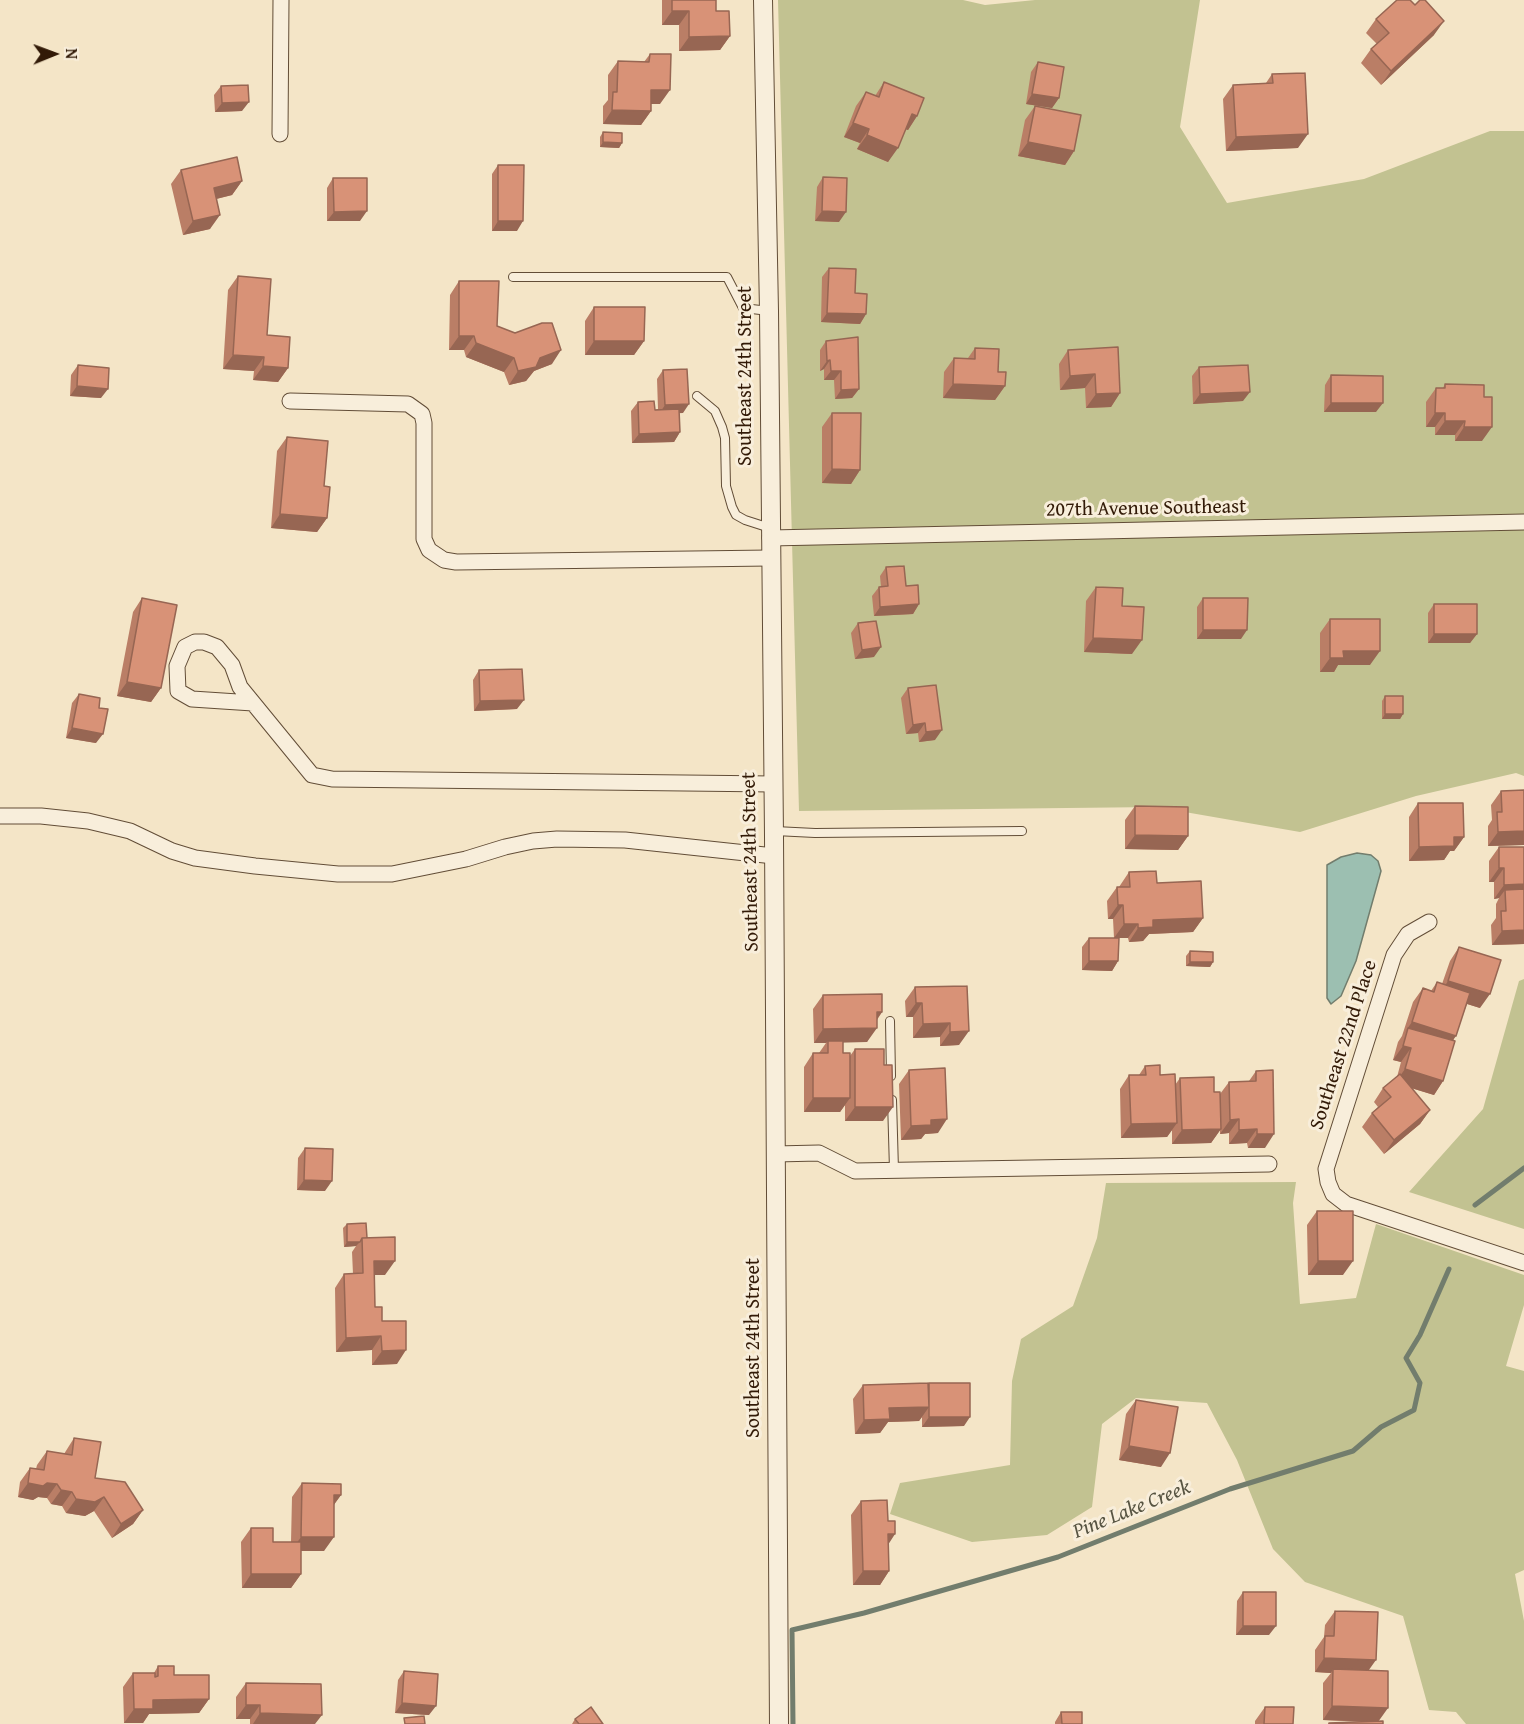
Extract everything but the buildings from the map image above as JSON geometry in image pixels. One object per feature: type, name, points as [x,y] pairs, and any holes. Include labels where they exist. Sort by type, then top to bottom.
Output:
[{"type":"street","points":[[280,134],[281,0]]},
{"type":"street","name":"Southeast 24th Street","points":[[763,0],[769,310],[774,831],[779,1724]]},
{"type":"street","points":[[290,401],[408,404],[422,414],[424,423],[424,539],[429,550],[444,560],[456,562],[770,558]]},
{"type":"street","name":"207th Avenue Southeast","points":[[770,533],[1524,522]]},
{"type":"street","points":[[253,703],[192,699],[178,691],[177,666],[185,647],[195,642],[204,642],[217,647],[231,665],[240,687],[312,775],[332,779],[773,784]]},
{"type":"street","points":[[0,816],[41,816],[88,821],[130,831],[172,851],[195,858],[338,874],[392,874],[456,862],[533,841],[557,839],[616,840],[774,856]]},
{"type":"street","name":"Southeast 22nd Place","points":[[1429,922],[1408,934],[1394,955],[1326,1169],[1328,1182],[1333,1194],[1346,1204],[1524,1263]]},
{"type":"street","points":[[775,1154],[819,1153],[855,1171],[1269,1164]]},
{"type":"lane","points":[[513,277],[727,277],[743,308],[769,310]]},
{"type":"lane","points":[[697,396],[715,411],[722,427],[725,438],[726,486],[736,515],[770,533]]},
{"type":"lane","points":[[774,831],[814,833],[1022,831]]},
{"type":"lane","points":[[890,1021],[894,1170]]},
{"type":"green space","points":[[778,0],[963,0],[985,5],[1035,0],[1200,0],[1180,127],[1227,203],[1364,179],[1490,131],[1524,131],[1524,776],[1516,773],[1416,796],[1300,832],[1156,807],[799,811]]},
{"type":"green space","points":[[1524,979],[1524,1229],[1409,1192],[1483,1109],[1519,981]]},
{"type":"green space","points":[[1296,1182],[1293,1203],[1300,1304],[1356,1298],[1376,1224],[1524,1275],[1524,1305],[1506,1366],[1524,1371],[1524,1570],[1515,1574],[1524,1621],[1524,1724],[1466,1724],[1456,1712],[1429,1710],[1403,1616],[1305,1582],[1273,1549],[1237,1460],[1207,1403],[1136,1398],[1102,1424],[1092,1507],[1047,1535],[972,1542],[890,1514],[900,1483],[1010,1465],[1012,1381],[1021,1339],[1073,1306],[1097,1238],[1106,1183]]},
{"type":"shaded area","points":[[1357,853],[1371,855],[1378,861],[1381,871],[1356,961],[1341,996],[1331,1004],[1327,998],[1327,865],[1341,857]]},
{"type":"waterway","name":"Pine Lake Creek","points":[[1475,1205],[1524,1168]]},
{"type":"waterway","name":"Pine Lake Creek","points":[[793,1724],[792,1630],[864,1613],[1058,1557],[1230,1489],[1353,1451],[1381,1427],[1414,1410],[1420,1383],[1406,1358],[1420,1335],[1449,1269]]}]
